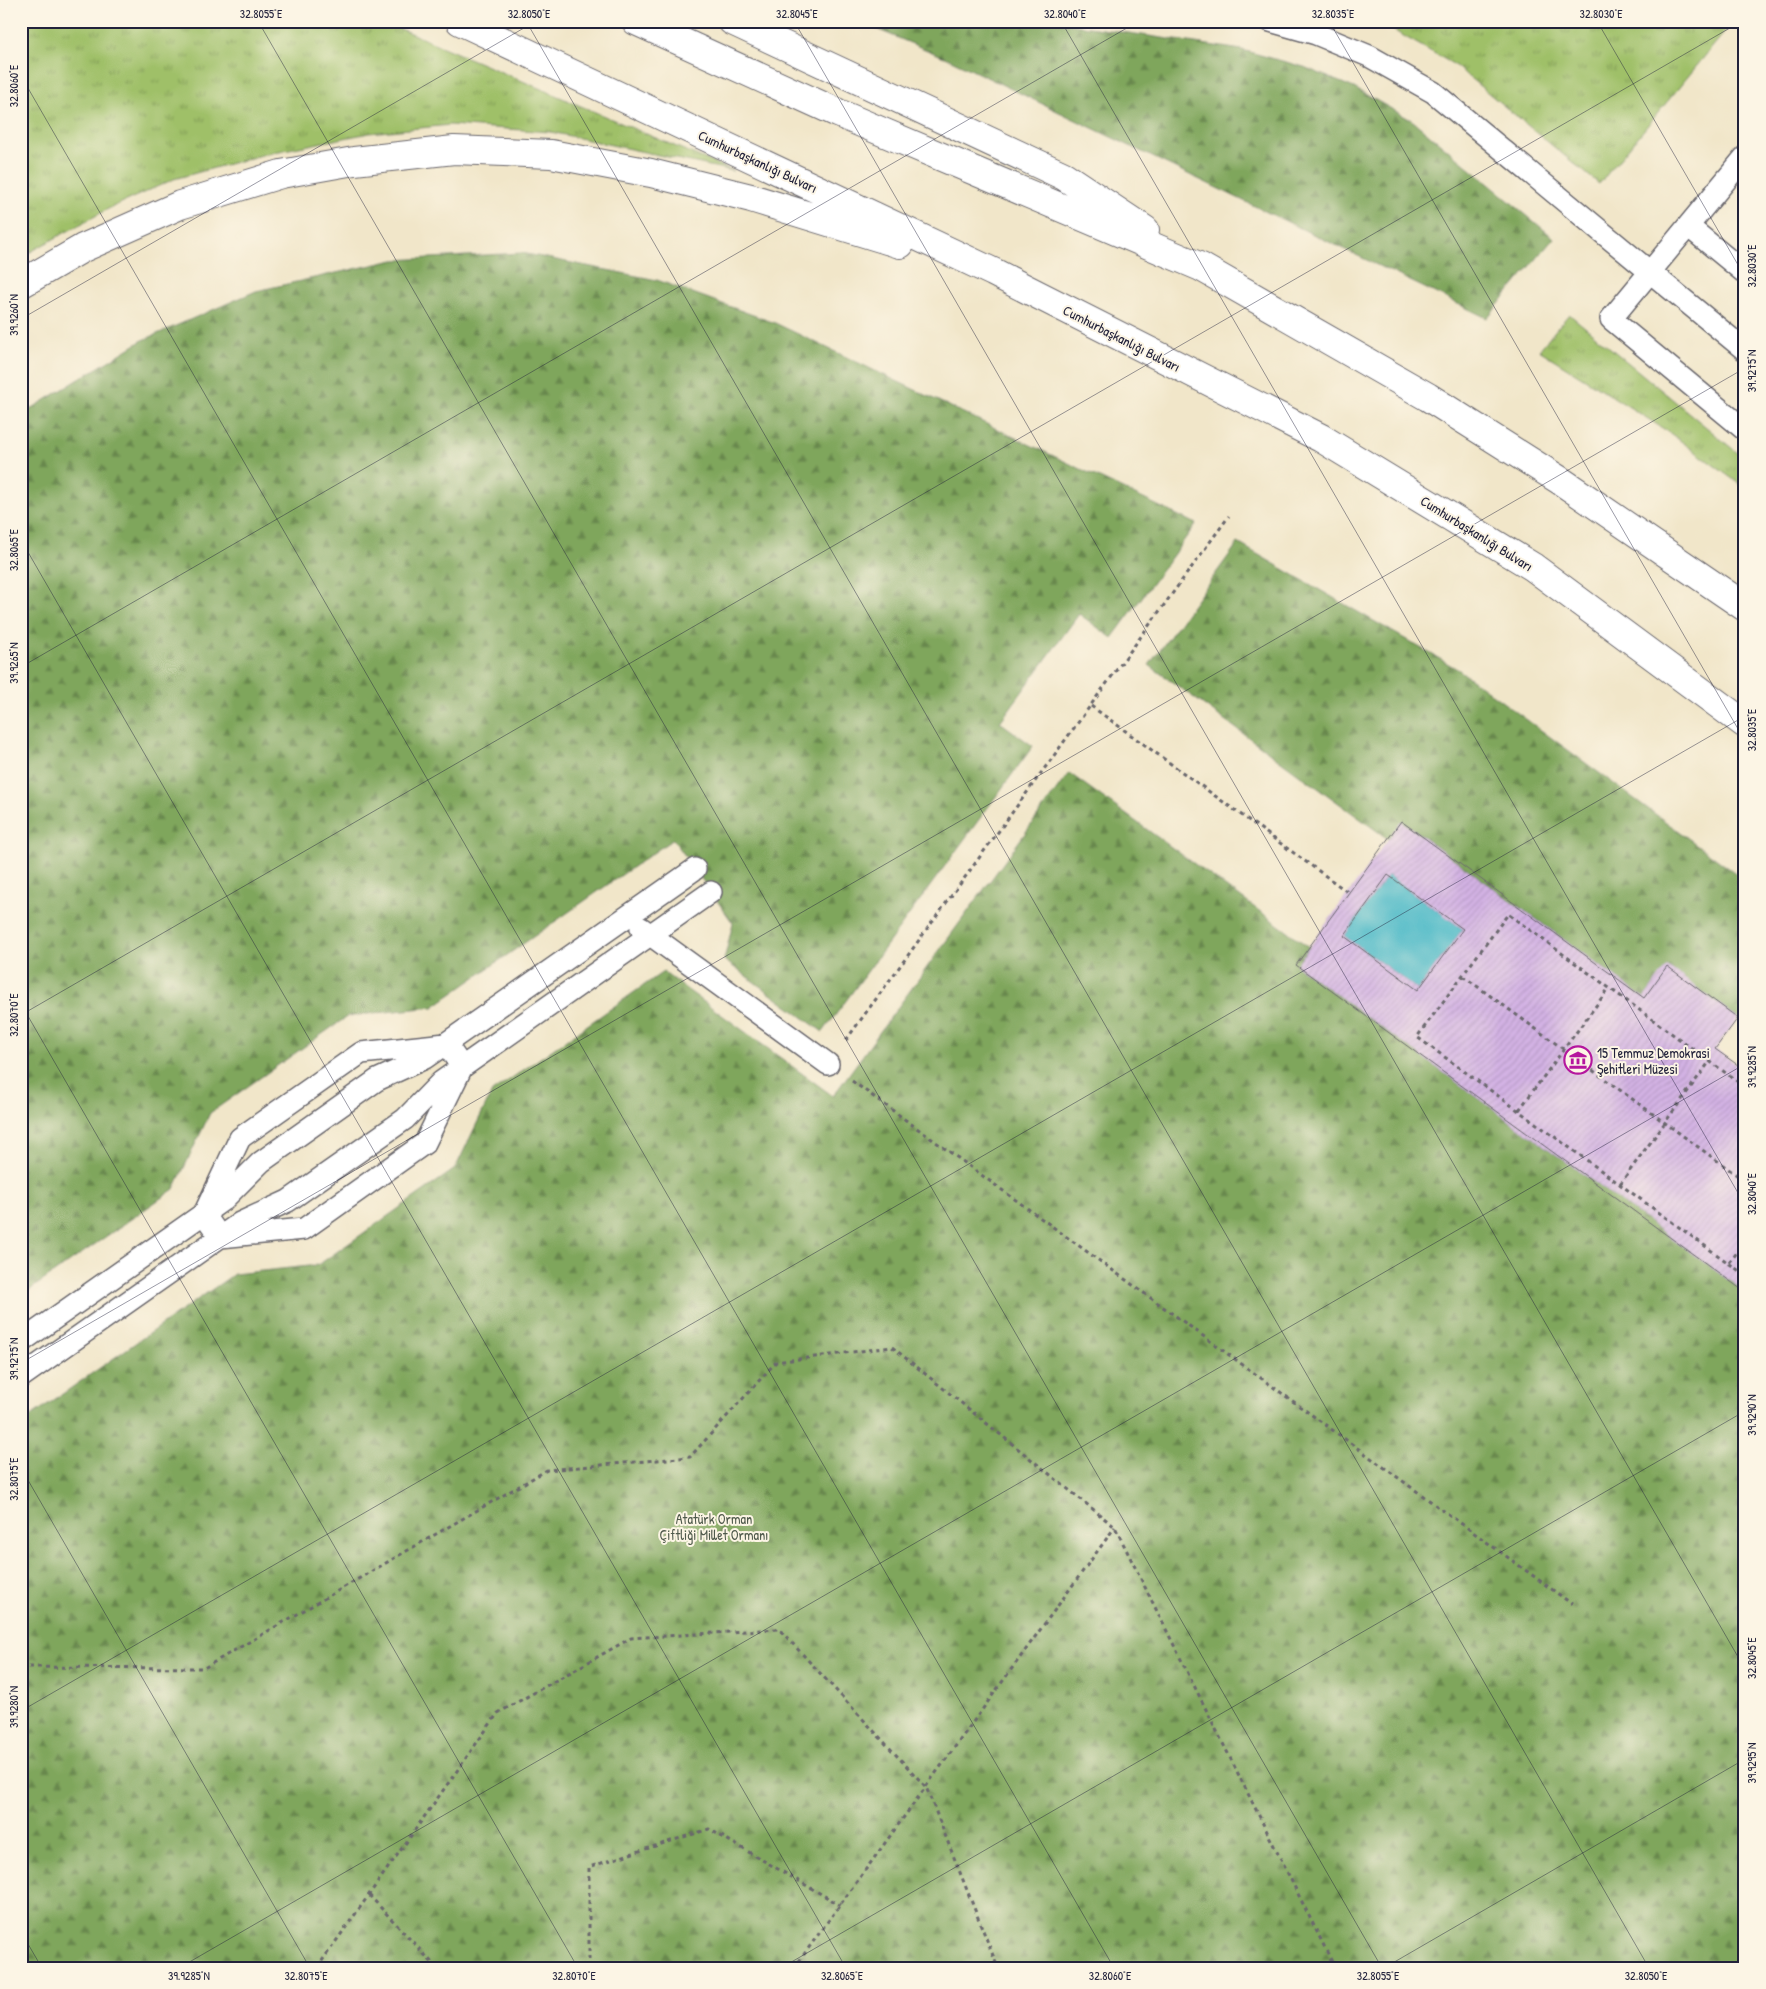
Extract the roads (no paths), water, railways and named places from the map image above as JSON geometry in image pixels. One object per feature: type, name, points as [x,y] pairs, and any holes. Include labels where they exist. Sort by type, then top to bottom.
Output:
[{"type":"main road","name":"Cumhurbaşkanlığı Bulvarı","points":[[460,21],[993,272],[1321,438],[1533,567],[1745,724]]},
{"type":"main road","points":[[636,21],[838,113],[1201,267]]},
{"type":"main road","points":[[732,21],[1064,176],[1201,267],[1428,397],[1561,481],[1745,607]]},
{"type":"main road","points":[[21,284],[83,248],[180,204],[281,174],[354,161],[454,150],[551,154],[650,172],[751,198],[993,272]]},
{"type":"lane","points":[[1270,21],[1316,34],[1369,56],[1433,92],[1745,350]]},
{"type":"lane","points":[[1745,157],[1611,319],[1745,430]]},
{"type":"lane","points":[[1688,226],[1745,273]]},
{"type":"lane","points":[[21,1342],[224,1200],[268,1157],[377,1080],[425,1058],[695,869]]},
{"type":"lane","points":[[21,1377],[240,1223],[288,1201],[404,1119],[441,1082],[712,892]]},
{"type":"lane","points":[[626,917],[828,1064]]},
{"type":"lane","points":[[446,1044],[462,1067]]},
{"type":"lane","points":[[204,1214],[240,1138],[361,1053],[446,1044]]},
{"type":"lane","points":[[220,1238],[304,1229],[425,1143],[462,1067]]},
{"type":"lane","points":[[204,1214],[220,1238]]},
{"type":"water","points":[[1388,875],[1463,929],[1418,990],[1344,936]]},
{"type":"place","name":"15 Temmuz Demokrasi Şehitleri Müzesi","points":[[1578,1060]]},
{"type":"park label","name":"Atatürk Orman Çiftliği Millet Ormanı","points":[[714,1526]]}]
